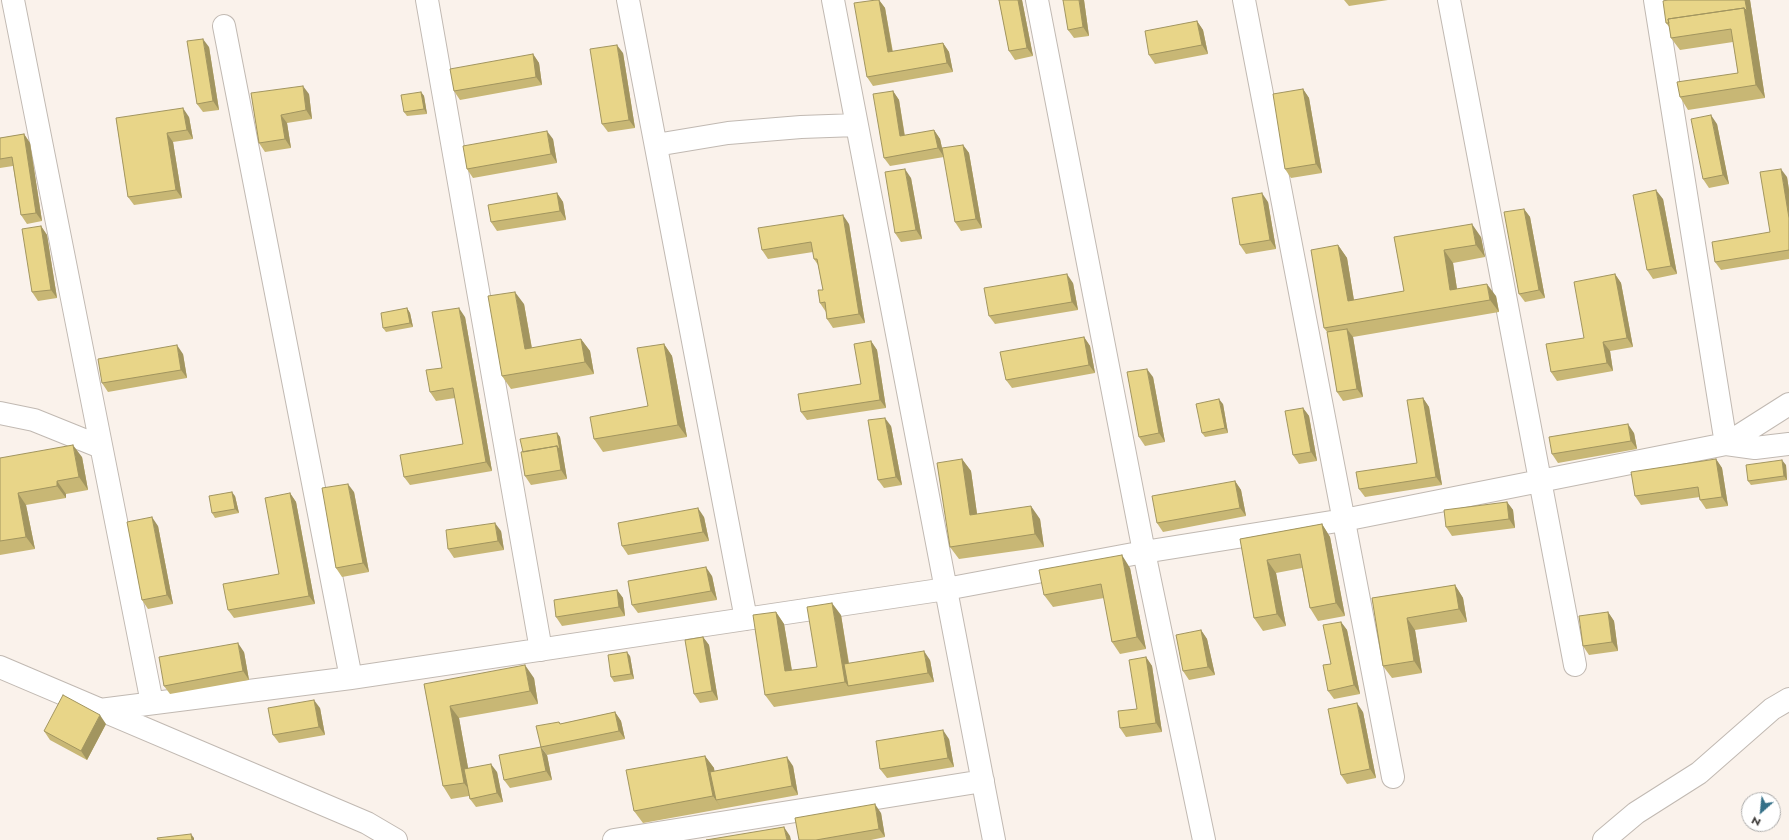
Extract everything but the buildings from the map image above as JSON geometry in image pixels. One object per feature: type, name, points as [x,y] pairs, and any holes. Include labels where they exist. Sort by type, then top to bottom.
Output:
[{"type":"lane","points":[[13,0],[152,703]]},
{"type":"lane","points":[[427,0],[541,650]]},
{"type":"lane","points":[[628,0],[746,619]]},
{"type":"lane","points":[[833,0],[994,840]]},
{"type":"lane","points":[[1037,0],[1144,552],[1204,840]]},
{"type":"lane","points":[[1244,0],[1393,777]]},
{"type":"lane","points":[[1449,0],[1575,666]]},
{"type":"lane","points":[[1655,0],[1726,444]]},
{"type":"lane","points":[[224,26],[351,678]]},
{"type":"lane","points":[[656,145],[728,133],[857,124]]},
{"type":"lane","points":[[1726,444],[1789,404]]},
{"type":"lane","points":[[0,413],[34,420],[101,447]]},
{"type":"lane","points":[[100,710],[351,678],[946,589],[1144,552],[1344,520],[1726,444],[1755,448],[1789,444]]},
{"type":"lane","points":[[0,667],[368,823],[396,840]]},
{"type":"lane","points":[[1604,840],[1636,813],[1699,773],[1772,709],[1789,700]]},
{"type":"lane","points":[[614,840],[983,781]]}]
